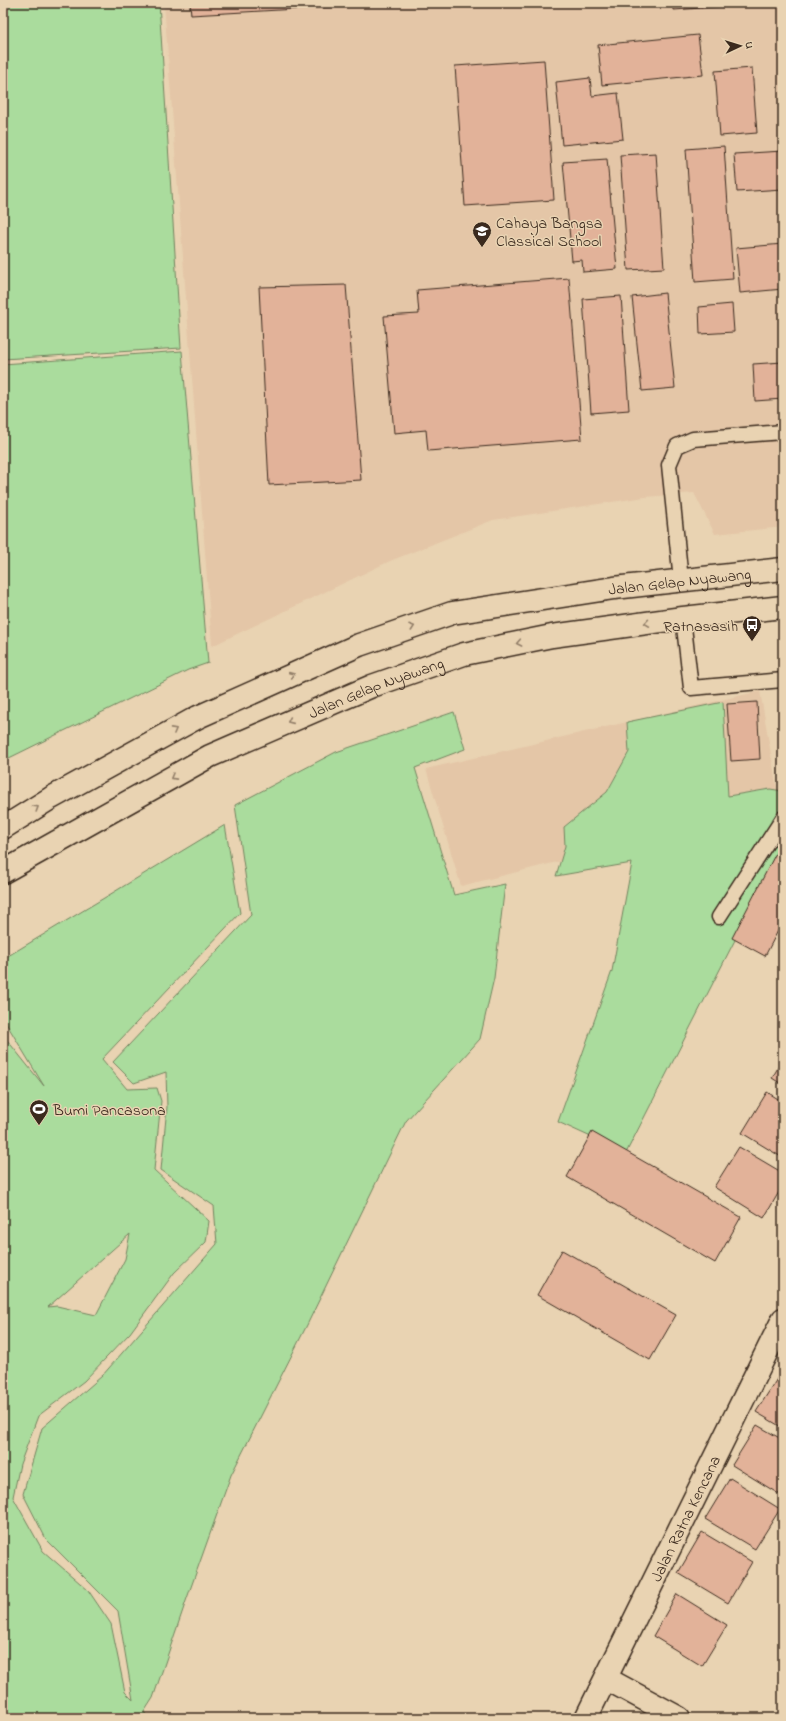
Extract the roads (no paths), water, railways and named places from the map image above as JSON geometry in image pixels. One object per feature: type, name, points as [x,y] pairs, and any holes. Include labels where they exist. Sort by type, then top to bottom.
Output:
[{"type":"street","name":"Jalan Gelap Nyawang","points":[[3,828],[51,798],[198,716],[359,645],[452,613],[547,598],[681,580],[783,569]]},
{"type":"street","name":"Jalan Gelap Nyawang","points":[[3,872],[210,756],[372,686],[464,654],[552,636],[683,618],[783,607]]},
{"type":"street","name":"Jalan Ratna Kencana","points":[[586,1718],[607,1679],[783,1319]]},
{"type":"street","points":[[607,1679],[679,1718]]},
{"type":"lane","points":[[681,580],[670,465],[677,446],[693,439],[783,432]]},
{"type":"lane","points":[[683,618],[691,688],[783,680]]},
{"type":"lane","points":[[720,917],[783,818]]},
{"type":"place","name":"Cahaya Bangsa Classical School","points":[[482,248]]},
{"type":"place","name":"Ratnasasih","points":[[752,642]]},
{"type":"place","name":"Bumi Pancasona","points":[[39,1126]]}]
